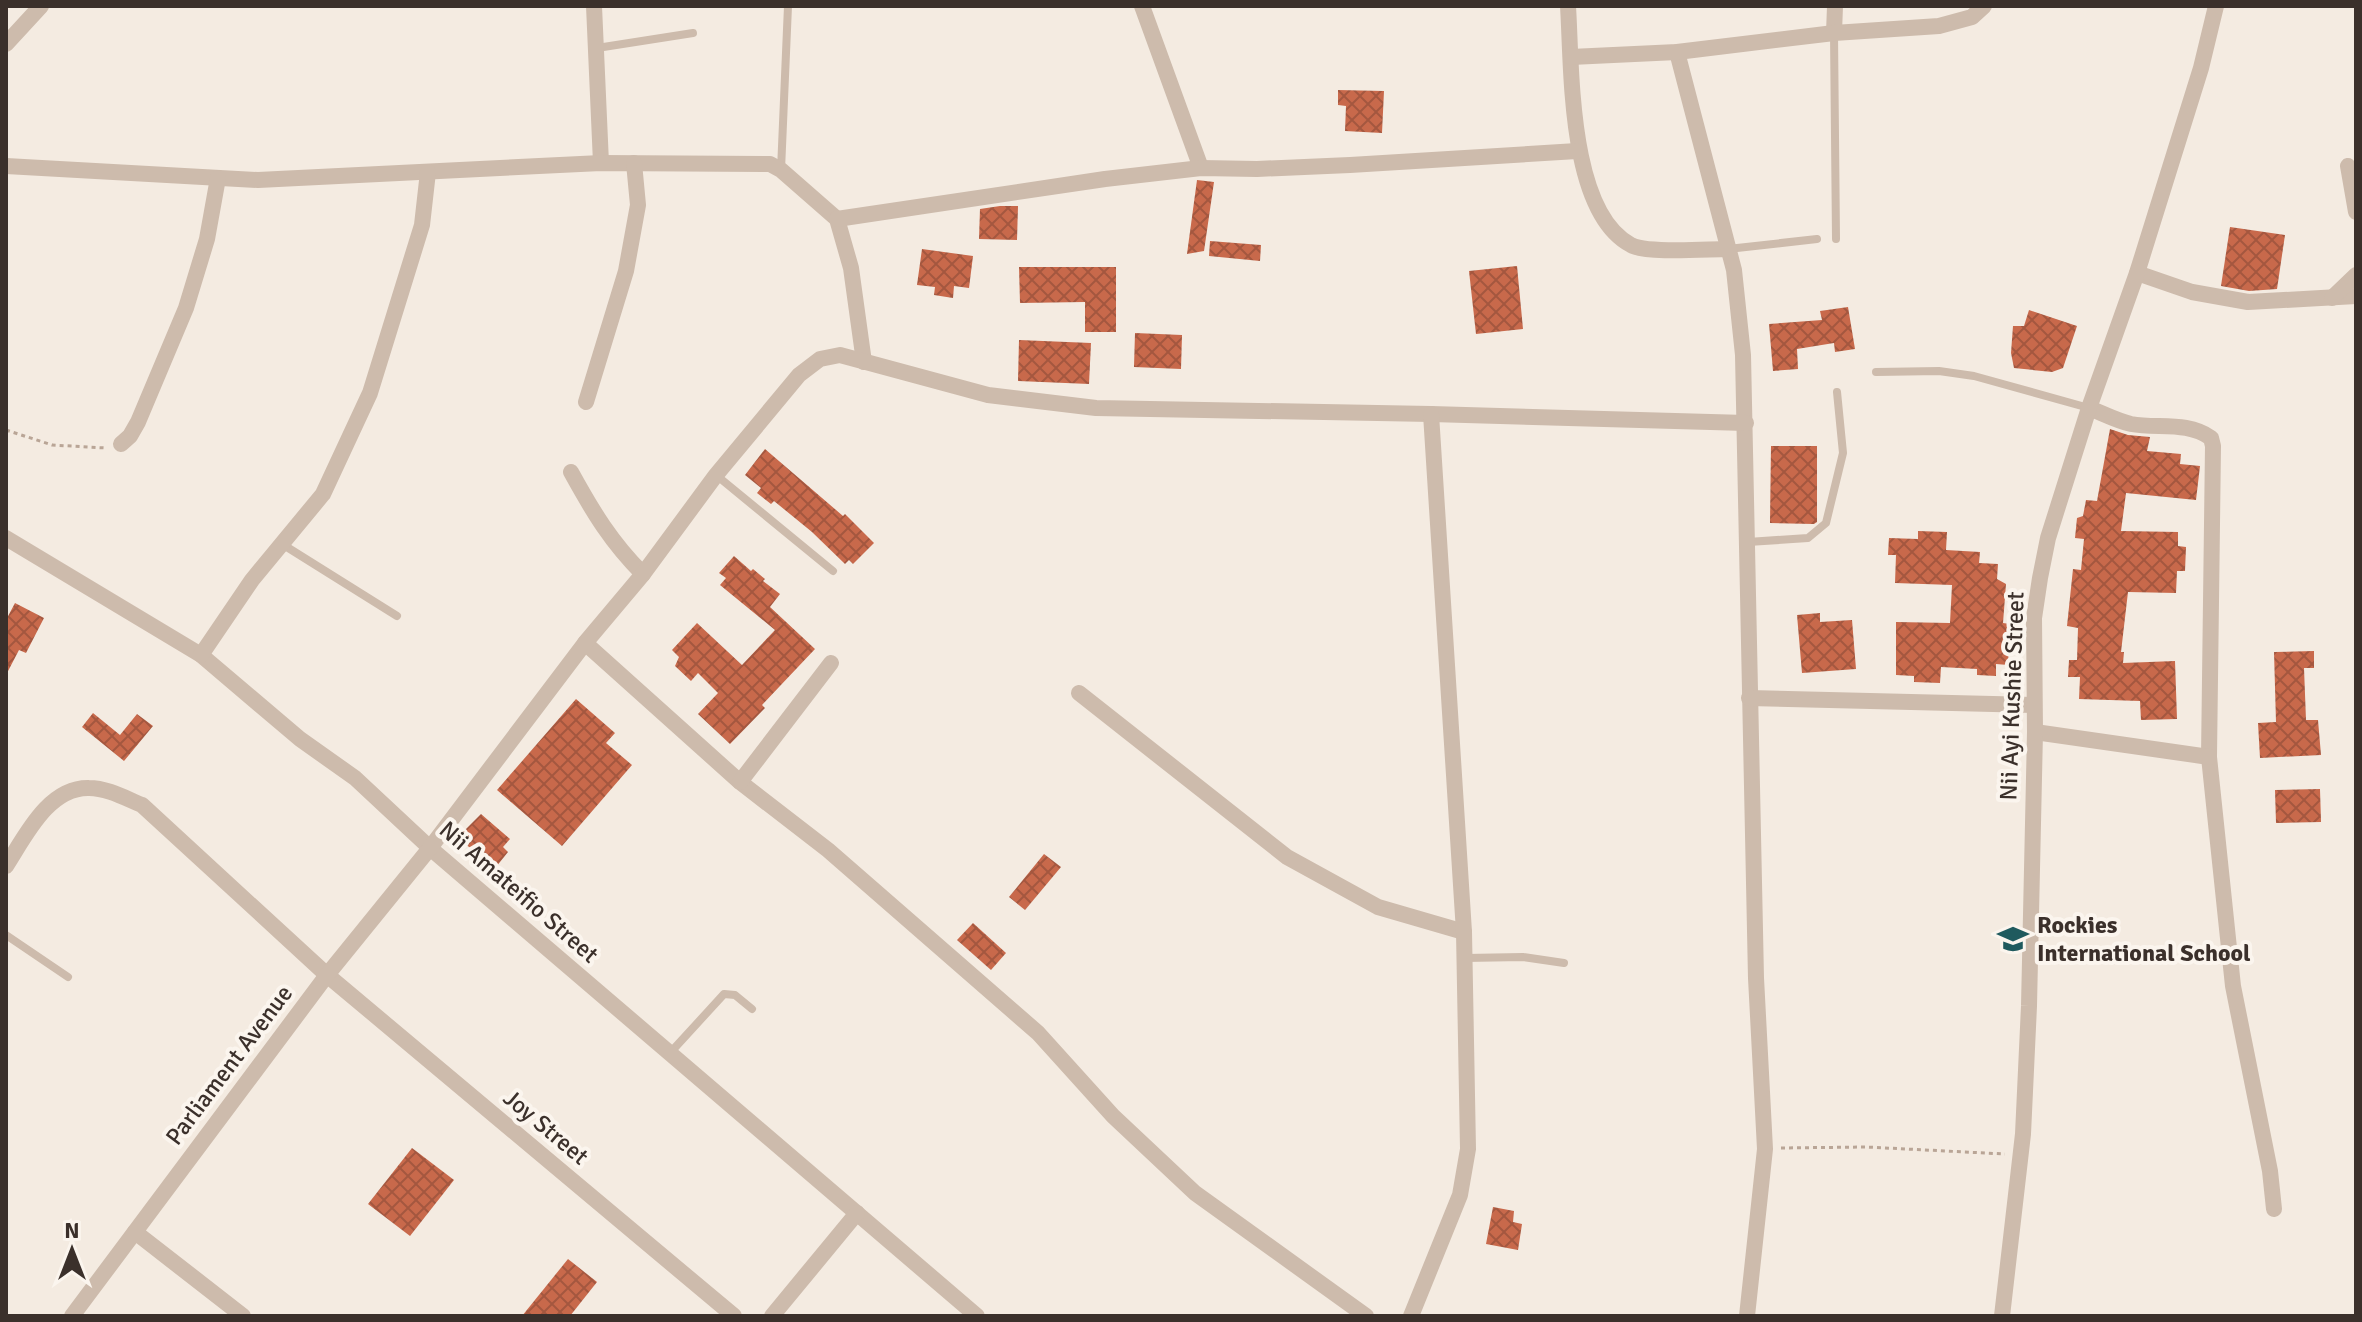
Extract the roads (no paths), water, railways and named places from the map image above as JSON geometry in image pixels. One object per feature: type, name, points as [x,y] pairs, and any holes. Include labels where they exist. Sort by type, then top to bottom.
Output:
[{"type":"street","points":[[6,44],[41,6]]},
{"type":"street","points":[[594,6],[601,163]]},
{"type":"street","points":[[1142,6],[1201,168]]},
{"type":"street","points":[[1568,6],[1577,151],[1600,213],[1616,234],[1633,247],[1728,249]]},
{"type":"street","points":[[1834,33],[1835,6]]},
{"type":"street","points":[[1571,57],[1677,52],[1834,33],[1939,26],[1972,17],[1984,6]]},
{"type":"street","name":"Nii Ayi Kushie Street","points":[[2002,1316],[2021,1154],[2029,1006],[2035,732],[2034,618],[2040,578],[2048,538],[2089,408],[2137,273],[2201,68],[2216,6]]},
{"type":"street","points":[[1677,52],[1734,270],[1742,341],[1756,978],[1765,1149],[1747,1316]]},
{"type":"street","points":[[837,219],[1105,179],[1201,168],[1319,167],[1577,151]]},
{"type":"street","points":[[6,166],[258,180],[601,163],[770,164],[837,219],[851,268],[864,362]]},
{"type":"street","points":[[586,402],[626,271],[638,205],[634,163]]},
{"type":"street","points":[[2348,166],[2356,212]]},
{"type":"street","points":[[201,655],[252,580],[323,494],[370,393],[422,225],[428,172]]},
{"type":"street","points":[[121,444],[138,422],[186,308],[207,239],[218,178]]},
{"type":"street","points":[[2137,273],[2192,292],[2248,302],[2356,296]]},
{"type":"street","points":[[2332,298],[2356,275]]},
{"type":"street","name":"Parliament Avenue","points":[[72,1316],[327,975],[430,848],[716,475],[799,375],[820,359],[840,355],[988,395],[1096,408],[1746,423]]},
{"type":"street","points":[[2089,408],[2129,424],[2186,427],[2211,438],[2209,757],[2233,986],[2270,1171],[2274,1209]]},
{"type":"street","points":[[1411,1316],[1460,1195],[1468,1149],[1464,932],[1431,414]]},
{"type":"street","points":[[571,472],[599,522],[617,547],[643,574]]},
{"type":"street","name":"Nii Amateifio Street","points":[[6,538],[201,655],[300,739],[355,778],[430,848],[977,1316]]},
{"type":"street","points":[[585,643],[740,782],[828,850],[1038,1033],[1113,1116],[1195,1193],[1366,1316]]},
{"type":"street","points":[[740,782],[831,663]]},
{"type":"street","points":[[1079,693],[1287,857],[1378,907],[1464,932]]},
{"type":"street","points":[[1749,698],[2034,705]]},
{"type":"street","points":[[2035,732],[2209,757]]},
{"type":"street","name":"Joy Street","points":[[6,866],[39,815],[63,794],[87,787],[142,805],[327,975],[734,1316]]},
{"type":"street","points":[[772,1316],[857,1213]]},
{"type":"street","points":[[135,1232],[243,1316]]},
{"type":"lane","points":[[781,170],[788,6]]},
{"type":"lane","points":[[596,48],[693,33]]},
{"type":"lane","points":[[1834,33],[1836,239]]},
{"type":"lane","points":[[1728,249],[1817,239]]},
{"type":"lane","points":[[1876,372],[1939,371],[1974,376],[2089,408]]},
{"type":"lane","points":[[1747,542],[1808,538],[1826,523],[1843,453],[1837,392]]},
{"type":"lane","points":[[716,475],[833,571]]},
{"type":"lane","points":[[282,544],[397,616]]},
{"type":"lane","points":[[6,935],[68,977]]},
{"type":"lane","points":[[1464,958],[1523,957],[1564,963]]},
{"type":"lane","points":[[670,1053],[724,994],[735,995],[752,1009]]},
{"type":"place","name":"Rockies International School","points":[[2013,939]]}]
